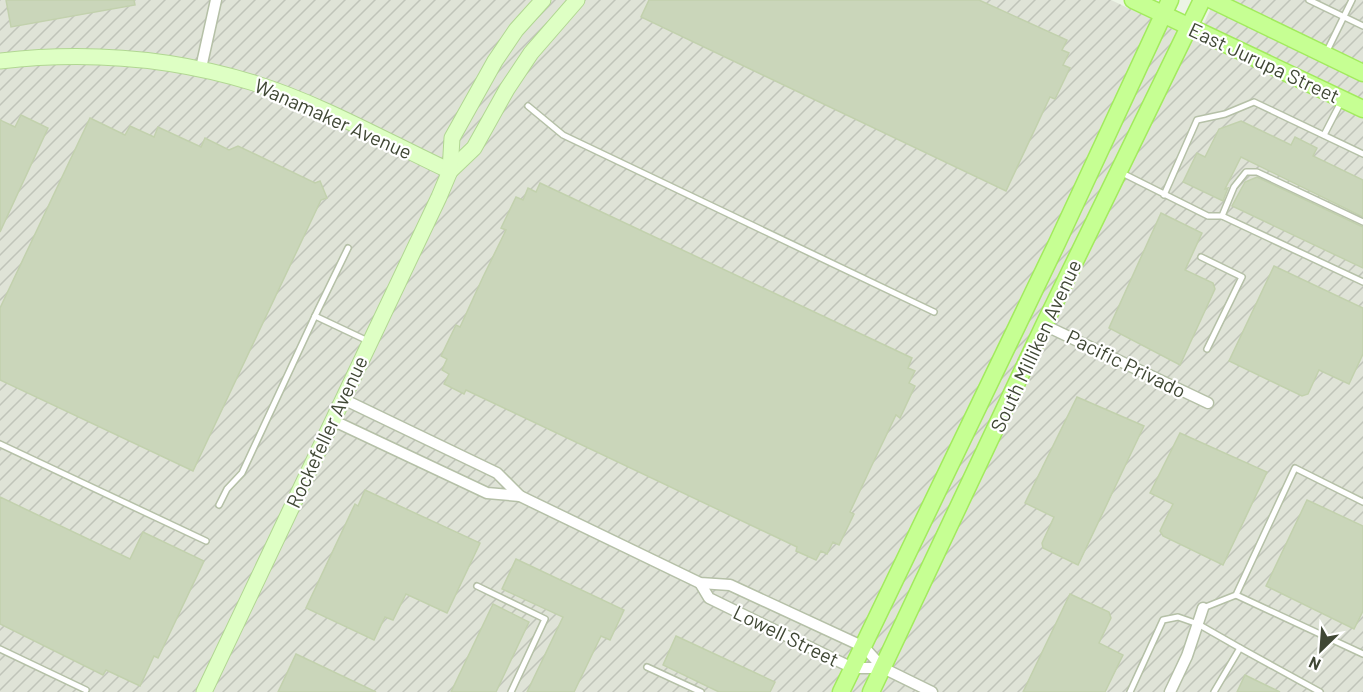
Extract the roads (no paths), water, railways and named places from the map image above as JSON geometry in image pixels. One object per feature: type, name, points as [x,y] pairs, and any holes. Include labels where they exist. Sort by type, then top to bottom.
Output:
[{"type":"main road","name":"East Jurupa Street","points":[[1134,0],[1166,7],[1190,27],[1363,109]]},
{"type":"main road","name":"South Milliken Avenue","points":[[871,692],[1044,325],[1202,0]]},
{"type":"main road","name":"East Jurupa Street","points":[[1212,0],[1363,73]]},
{"type":"main road","name":"South Milliken Avenue","points":[[841,692],[1058,241],[1166,7]]},
{"type":"street","points":[[201,68],[216,0]]},
{"type":"street","name":"Rockefeller Avenue","points":[[450,171],[452,138],[472,100],[516,30],[543,0]]},
{"type":"street","name":"Rockefeller Avenue","points":[[204,692],[450,171],[474,148],[519,71],[577,0]]},
{"type":"street","name":"Wanamaker Avenue","points":[[0,61],[68,56],[117,57],[201,68],[255,83],[300,100],[450,171]]},
{"type":"street","name":"Pacific Privado","points":[[1044,325],[1208,403]]},
{"type":"street","name":"Lowell Street","points":[[343,399],[497,473],[520,496],[700,583],[730,585],[864,647],[883,668],[932,692]]},
{"type":"street","name":"Lowell Street","points":[[332,420],[487,493],[520,496]]},
{"type":"street","name":"Lowell Street","points":[[700,583],[709,598],[853,668],[883,668]]},
{"type":"street","points":[[1170,692],[1203,608]]},
{"type":"lane","points":[[1309,0],[1363,26]]},
{"type":"lane","points":[[1325,55],[1352,0]]},
{"type":"lane","points":[[1324,135],[1342,99]]},
{"type":"lane","points":[[1164,195],[1197,120],[1225,114],[1254,102],[1363,154]]},
{"type":"lane","points":[[528,106],[562,135],[934,312]]},
{"type":"lane","points":[[1119,172],[1208,216],[1222,216],[1363,282]]},
{"type":"lane","points":[[1222,216],[1234,187],[1246,172],[1257,172],[1363,222]]},
{"type":"lane","points":[[219,505],[227,489],[242,473],[348,248]]},
{"type":"lane","points":[[1201,257],[1242,277],[1207,349]]},
{"type":"lane","points":[[315,316],[370,342]]},
{"type":"lane","points":[[0,444],[206,541]]},
{"type":"lane","points":[[1203,608],[1236,595],[1294,468],[1363,502]]},
{"type":"lane","points":[[477,586],[545,619],[511,692]]},
{"type":"lane","points":[[1236,595],[1363,654]]},
{"type":"lane","points":[[1130,692],[1163,620],[1178,616],[1198,624],[1320,692]]},
{"type":"lane","points":[[1214,692],[1240,648]]},
{"type":"lane","points":[[0,650],[86,690]]},
{"type":"lane","points":[[647,667],[700,692]]}]
